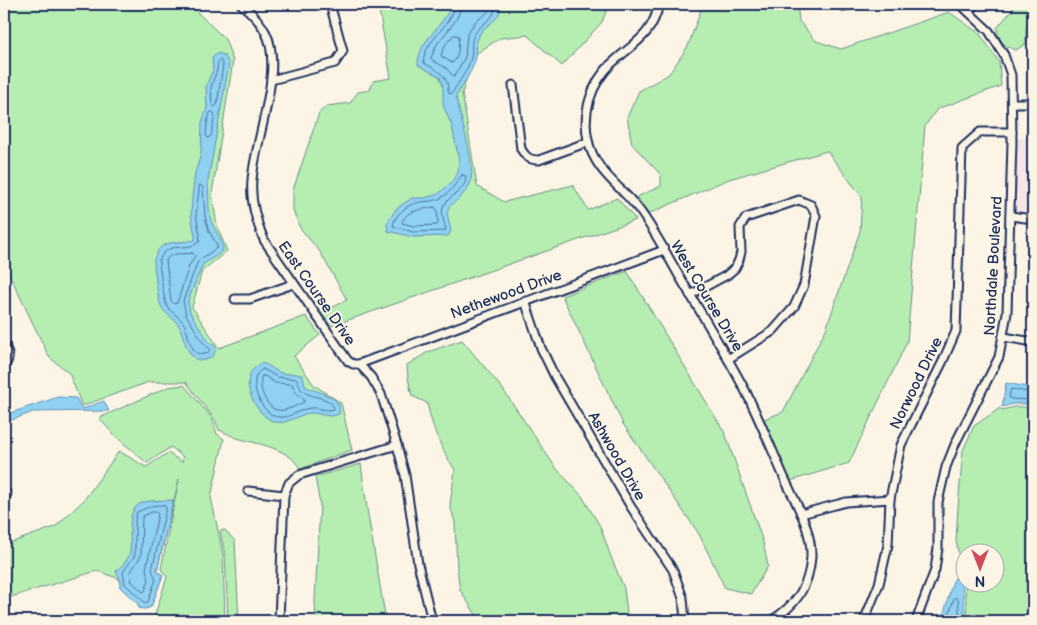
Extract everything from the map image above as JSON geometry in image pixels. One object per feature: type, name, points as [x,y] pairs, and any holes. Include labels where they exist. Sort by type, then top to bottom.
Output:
[{"type":"street","name":"East Course Drive","points":[[241,4],[256,17],[267,34],[273,58],[271,80],[252,180],[252,203],[256,222],[264,240],[293,284],[348,361],[353,364],[359,364],[371,377],[381,394],[405,475],[418,564],[432,621]]},
{"type":"street","points":[[271,80],[335,63],[343,50],[330,4]]},
{"type":"street","name":"West Course Drive","points":[[659,4],[657,15],[642,39],[610,65],[596,84],[586,112],[588,142],[596,164],[636,206],[728,359],[746,393],[801,514],[809,536],[811,556],[808,576],[801,594],[786,611],[771,621]]},
{"type":"street","points":[[841,4],[843,6],[857,4]]},
{"type":"street","name":"Northdale Boulevard","points":[[916,621],[935,570],[938,548],[938,502],[946,467],[956,442],[999,357],[1007,313],[1012,132],[1011,75],[1004,55],[990,31],[960,4]]},
{"type":"street","points":[[968,11],[975,4]]},
{"type":"street","points":[[513,85],[521,149],[526,157],[532,160],[539,160],[588,142]]},
{"type":"street","points":[[1012,103],[1033,103]]},
{"type":"street","name":"Norwood Drive","points":[[864,621],[880,584],[888,545],[890,499],[901,445],[956,331],[962,148],[980,132],[1012,132]]},
{"type":"street","points":[[690,295],[727,275],[735,268],[741,252],[740,227],[746,218],[799,200],[811,205],[816,216],[804,285],[794,307],[773,331],[728,359]]},
{"type":"street","points":[[1010,216],[1033,219]]},
{"type":"street","name":"Nethewood Drive","points":[[359,364],[664,250]]},
{"type":"street","points":[[235,300],[250,299],[293,284]]},
{"type":"street","name":"Ashwood Drive","points":[[525,302],[541,348],[555,377],[630,507],[673,570],[683,598],[685,621]]},
{"type":"street","points":[[1004,337],[1033,342]]},
{"type":"street","points":[[4,344],[9,359],[4,366]]},
{"type":"street","points":[[279,621],[284,496],[289,483],[299,475],[397,445]]},
{"type":"street","points":[[248,491],[284,496]]},
{"type":"street","points":[[801,514],[846,502],[890,499]]},
{"type":"shaded area","points":[[1033,136],[1033,216],[1013,213],[1015,140]]},
{"type":"green space","points":[[4,4],[191,4],[225,39],[233,61],[212,194],[217,226],[227,251],[202,271],[192,307],[219,348],[306,316],[320,335],[294,356],[314,385],[341,403],[352,450],[300,469],[289,456],[281,452],[237,438],[219,430],[215,420],[186,382],[149,382],[82,406],[69,373],[49,357],[4,263]]},
{"type":"green space","points":[[378,4],[609,4],[602,22],[562,66],[527,35],[500,38],[474,55],[462,93],[477,186],[504,202],[573,185],[588,210],[617,198],[636,220],[331,326],[321,313],[347,300],[320,252],[300,228],[293,211],[293,190],[319,113],[327,106],[350,103],[358,92],[370,90],[373,81],[391,78]]},
{"type":"green space","points":[[703,4],[797,4],[799,21],[816,41],[841,49],[949,12],[980,34],[999,62],[1001,86],[937,109],[925,126],[907,342],[849,463],[790,481],[764,419],[783,412],[826,329],[860,231],[862,197],[827,151],[729,179],[648,214],[637,197],[661,186],[661,175],[632,144],[627,117],[639,91],[669,74],[688,46]]},
{"type":"green space","points":[[1017,4],[1033,4],[1033,14],[1026,29],[1026,44],[1016,50],[1002,42],[997,28]]},
{"type":"green space","points":[[627,271],[725,433],[763,542],[768,566],[751,594],[725,588],[699,534],[623,424],[562,296]]},
{"type":"green space","points":[[462,340],[502,388],[556,468],[582,496],[600,526],[624,588],[628,621],[480,621],[460,590],[455,522],[450,505],[455,470],[438,438],[427,403],[412,396],[407,365],[428,352]]},
{"type":"green space","points":[[184,385],[212,418],[217,434],[224,439],[211,497],[223,554],[225,621],[153,621],[167,577],[161,569],[179,479],[157,571],[163,575],[151,607],[139,608],[138,604],[120,587],[120,579],[97,571],[4,599],[4,545],[55,527],[84,500],[119,451],[146,467],[168,453],[182,462],[183,457],[171,447],[147,463],[113,434],[99,418],[168,387]]},
{"type":"green space","points":[[1014,407],[1033,407],[1033,621],[967,621],[965,592],[1004,592],[1004,542],[956,542],[963,450],[974,426],[1000,408],[1002,410]]},
{"type":"green space","points":[[361,464],[386,621],[316,621],[315,600],[320,505],[315,477]]},
{"type":"green space","points":[[225,530],[235,541],[239,621],[228,621],[225,554],[220,531]]},
{"type":"water","points":[[451,4],[501,4],[498,16],[484,29],[478,38],[476,58],[467,79],[456,96],[471,163],[470,185],[449,207],[447,213],[451,231],[448,236],[413,237],[388,231],[387,223],[396,209],[412,198],[425,198],[438,194],[451,183],[458,172],[459,161],[452,126],[443,105],[443,86],[440,77],[418,65],[422,48],[443,20]]},
{"type":"water","points":[[218,53],[224,55],[229,64],[208,181],[210,217],[222,242],[223,250],[203,264],[188,301],[190,312],[209,342],[216,347],[212,357],[201,360],[195,359],[191,355],[179,326],[161,306],[156,284],[154,260],[155,255],[165,245],[173,242],[195,240],[191,215],[195,173],[201,154],[202,122],[207,108],[206,87],[213,69],[212,58]]},
{"type":"water","points":[[261,363],[282,373],[303,376],[305,386],[328,396],[337,403],[339,414],[332,416],[315,413],[307,414],[285,422],[275,422],[269,419],[258,409],[249,388],[248,380],[251,372]]},
{"type":"water","points":[[1006,383],[1033,388],[1033,404],[1013,404],[1002,407]]},
{"type":"water","points":[[58,397],[76,398],[82,409],[104,401],[109,411],[33,412],[4,423],[4,415]]},
{"type":"water","points":[[173,500],[157,571],[163,575],[151,607],[139,608],[138,604],[120,587],[120,579],[116,571],[129,555],[132,513],[135,507],[146,502]]},
{"type":"water","points":[[954,580],[954,592],[963,592],[965,621],[942,621]]}]
